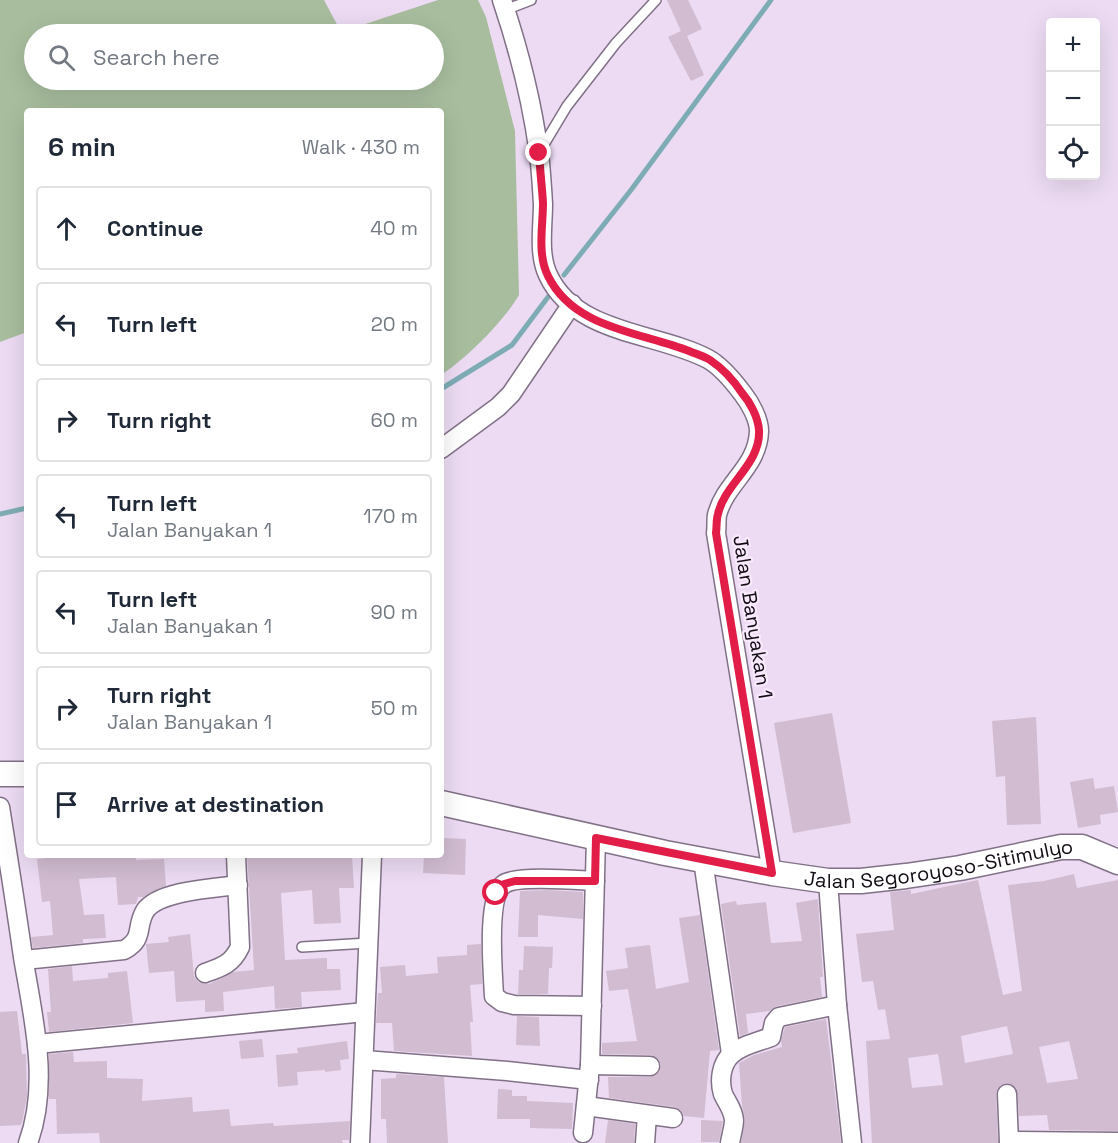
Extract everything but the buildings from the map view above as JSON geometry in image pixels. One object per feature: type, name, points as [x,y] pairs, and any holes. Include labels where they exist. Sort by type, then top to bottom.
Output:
[{"type":"main road","points":[[0,774],[24,774]]},
{"type":"main road","name":"Jalan Segoroyoso-Sitimulyo","points":[[444,804],[702,860],[828,881],[861,881],[917,875],[1061,847],[1082,847],[1118,862]]},
{"type":"street","name":"Jalan Banyakan 1","points":[[503,5],[522,66],[539,153],[543,203],[541,228],[543,259],[548,275],[558,291],[599,323],[674,345],[710,360],[736,384],[749,401],[759,429],[755,454],[730,489],[718,513],[716,533],[772,873]]},
{"type":"street","points":[[444,447],[498,407],[511,394],[572,304]]},
{"type":"street","points":[[0,807],[37,1044],[38,1092],[33,1129],[28,1143]]},
{"type":"street","points":[[583,1133],[590,1072],[596,838]]},
{"type":"street","points":[[205,973],[225,966],[235,958],[240,947],[236,858]]},
{"type":"street","points":[[360,1143],[372,858]]},
{"type":"street","points":[[702,860],[731,1054]]},
{"type":"street","points":[[592,1006],[514,1005],[502,1002],[494,996],[492,918],[496,893],[504,884],[528,880],[595,881]]},
{"type":"street","points":[[828,881],[837,1005],[852,1143]]},
{"type":"street","points":[[24,960],[124,950],[133,945],[139,935],[145,912],[154,901],[177,894],[238,885]]},
{"type":"street","points":[[730,1143],[734,1120],[731,1107],[723,1094],[721,1082],[724,1065],[731,1054],[745,1046],[771,1037],[774,1023],[779,1017],[837,1005]]},
{"type":"street","points":[[37,1044],[365,1012]]},
{"type":"street","points":[[364,1060],[507,1071],[590,1072],[650,1066]]},
{"type":"street","points":[[1007,1094],[1009,1142],[1118,1142]]},
{"type":"street","points":[[586,1106],[673,1118]]},
{"type":"street","points":[[645,1143],[647,1115]]},
{"type":"lane","points":[[503,5],[531,0]]},
{"type":"lane","points":[[539,153],[567,106],[616,43],[656,0]]},
{"type":"lane","points":[[302,947],[368,943]]},
{"type":"green space","points":[[0,0],[324,0],[337,24],[24,24],[24,90],[444,90],[444,24],[365,24],[438,0],[478,0],[486,17],[515,131],[519,295],[494,328],[473,350],[451,368],[444,373],[444,108],[24,108],[24,333],[0,342]]},
{"type":"waterway","points":[[564,275],[631,190],[771,0]]},
{"type":"waterway","points":[[444,387],[512,345],[548,297]]},
{"type":"waterway","points":[[0,514],[24,509]]},
{"type":"route","points":[[496,893],[504,884],[515,881],[595,881],[596,838],[772,873],[716,533],[718,513],[730,489],[755,454],[759,429],[749,401],[736,384],[710,360],[674,345],[599,323],[558,291],[548,275],[543,259],[541,228],[543,203],[539,153]]}]
